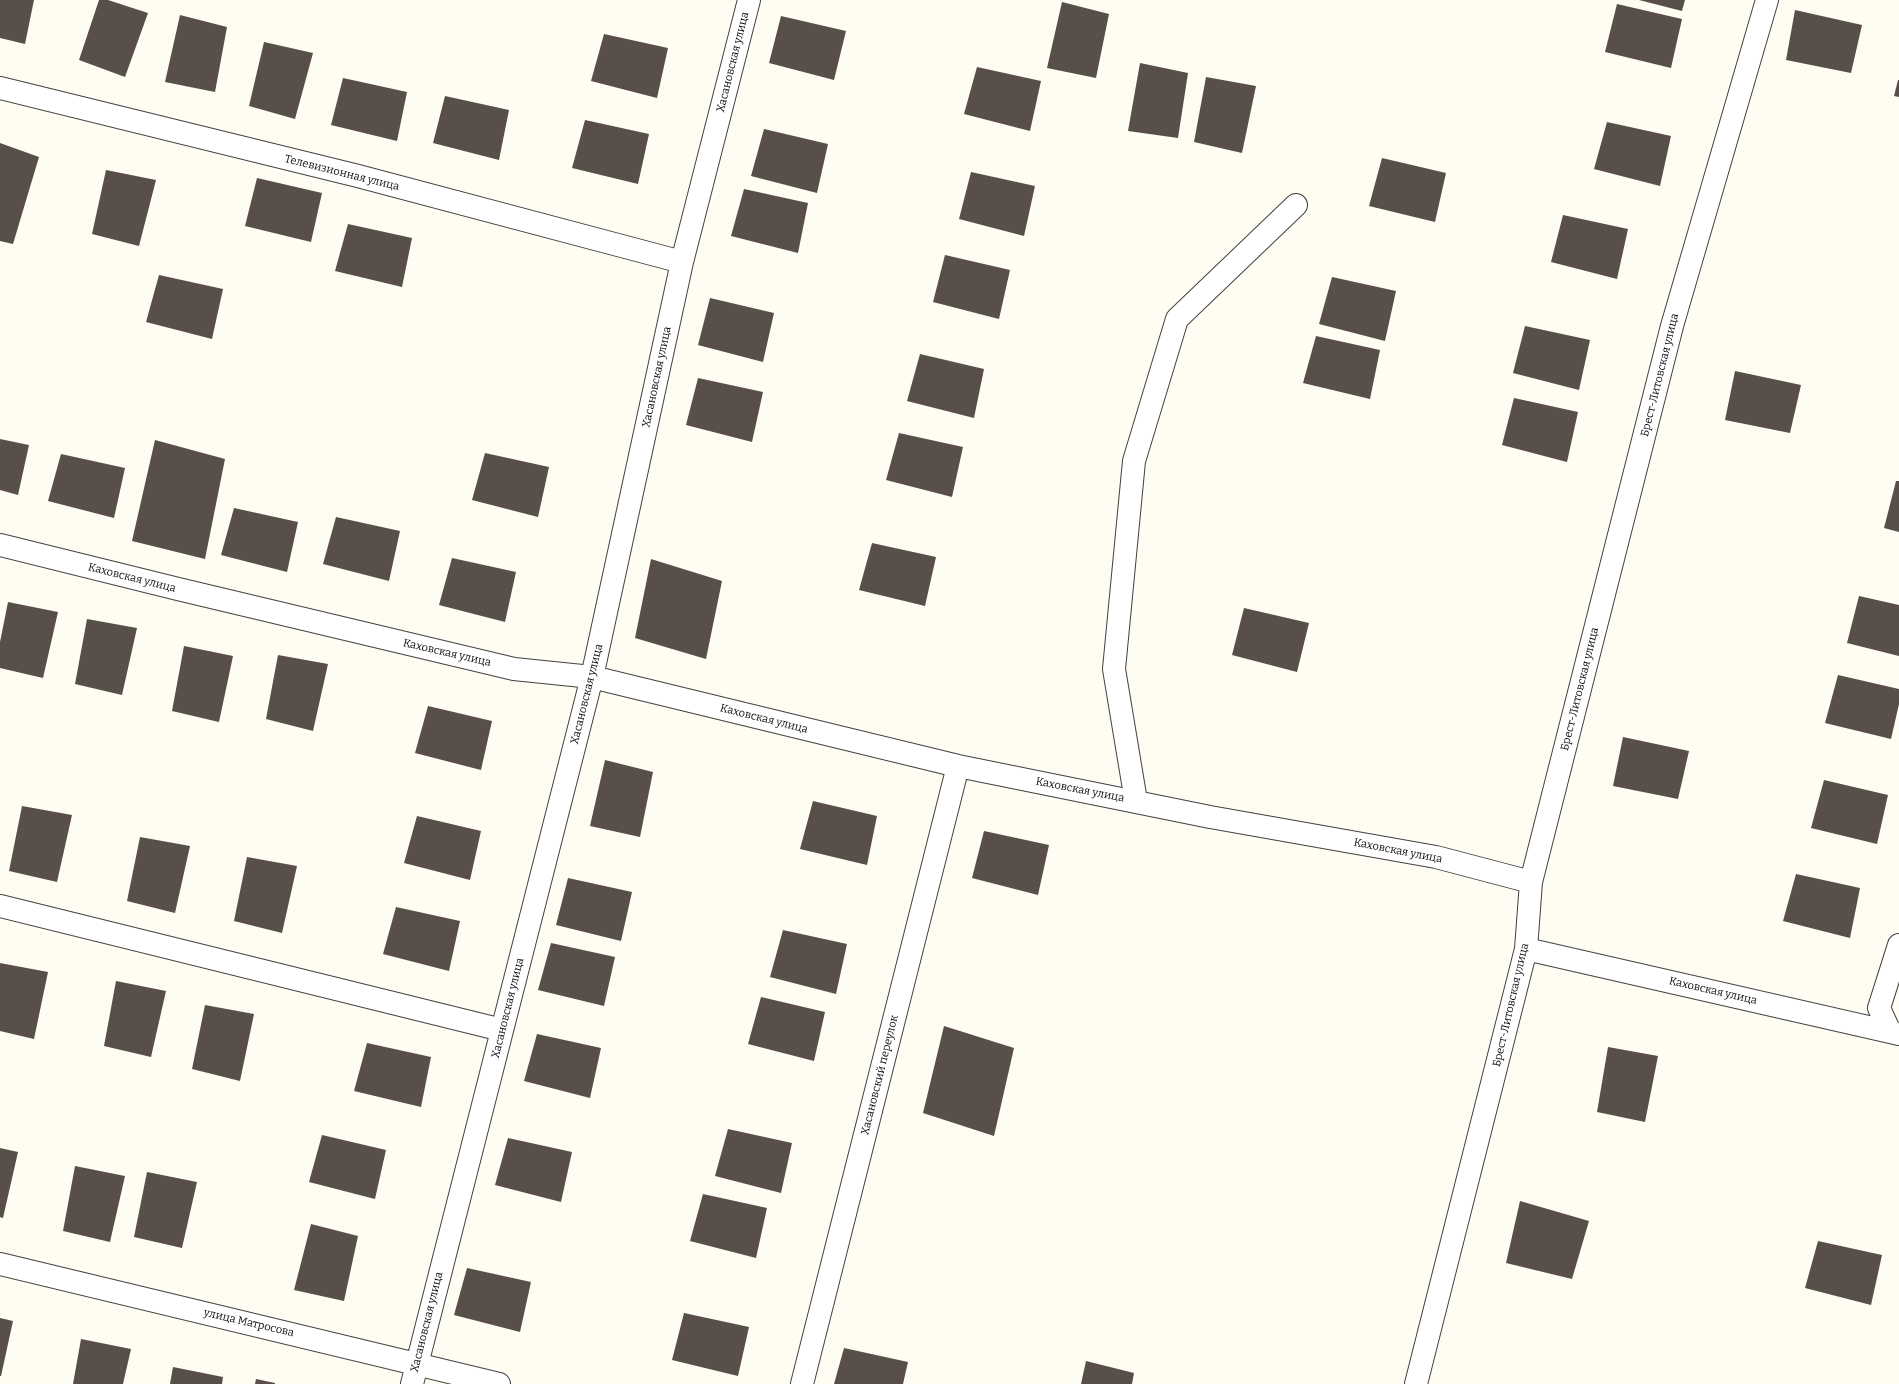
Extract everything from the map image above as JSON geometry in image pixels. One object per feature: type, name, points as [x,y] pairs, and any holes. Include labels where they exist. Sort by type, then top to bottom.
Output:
[{"type":"street","name":"Хасановская улица","points":[[412,1384],[592,677],[682,262],[749,0]]},
{"type":"street","name":"Брест-Литовская улица","points":[[1416,1384],[1526,949],[1531,882],[1672,326],[1767,0]]},
{"type":"street","name":"Телевизионная улица","points":[[0,88],[358,176],[682,262]]},
{"type":"street","points":[[1136,801],[1114,669],[1134,461],[1177,319],[1296,205]]},
{"type":"street","name":"Каховская улица","points":[[0,545],[178,590],[514,669],[592,677],[958,766],[1210,817],[1436,857],[1531,882]]},
{"type":"street","name":"Хасановский переулок","points":[[802,1384],[958,766]]},
{"type":"street","points":[[0,906],[502,1030]]},
{"type":"street","points":[[1895,1033],[1879,1008],[1899,945]]},
{"type":"street","name":"Каховская улица","points":[[1526,949],[1895,1033]]},
{"type":"street","name":"улица Матросова","points":[[0,1264],[417,1363],[499,1384]]},
{"type":"building","points":[[0,0],[34,0],[25,44],[0,38]]},
{"type":"building","points":[[99,0],[108,0],[148,13],[125,77],[79,60]]},
{"type":"building","points":[[1639,0],[1685,0],[1682,11]]},
{"type":"building","points":[[1062,2],[1109,14],[1096,78],[1047,68]]},
{"type":"building","points":[[1617,4],[1682,19],[1671,68],[1605,52]]},
{"type":"building","points":[[1795,10],[1862,25],[1851,73],[1786,60]]},
{"type":"building","points":[[180,15],[227,27],[215,92],[165,82]]},
{"type":"building","points":[[781,16],[846,31],[834,80],[769,63]]},
{"type":"building","points":[[604,34],[668,48],[657,98],[591,81]]},
{"type":"building","points":[[264,42],[313,53],[295,119],[249,106]]},
{"type":"building","points":[[1140,63],[1188,73],[1178,138],[1128,131]]},
{"type":"building","points":[[977,67],[1041,81],[1030,131],[964,114]]},
{"type":"building","points":[[1206,77],[1256,86],[1242,153],[1194,142]]},
{"type":"building","points":[[343,78],[407,92],[397,141],[331,125]]},
{"type":"building","points":[[1899,80],[1899,97],[1894,96]]},
{"type":"building","points":[[445,96],[509,110],[499,160],[433,143]]},
{"type":"building","points":[[585,120],[649,134],[638,184],[572,168]]},
{"type":"building","points":[[1607,122],[1671,136],[1660,186],[1594,169]]},
{"type":"building","points":[[764,129],[828,144],[817,193],[751,176]]},
{"type":"building","points":[[0,143],[39,157],[13,244],[0,241]]},
{"type":"building","points":[[1382,158],[1446,173],[1435,222],[1369,206]]},
{"type":"building","points":[[106,170],[156,180],[139,246],[92,234]]},
{"type":"building","points":[[971,172],[1035,186],[1024,236],[959,219]]},
{"type":"building","points":[[257,178],[322,193],[311,242],[245,226]]},
{"type":"building","points":[[744,189],[808,203],[798,253],[731,236]]},
{"type":"building","points":[[1563,215],[1628,229],[1617,279],[1551,262]]},
{"type":"building","points":[[348,224],[412,238],[402,287],[335,271]]},
{"type":"building","points":[[945,255],[1010,270],[999,319],[933,302]]},
{"type":"building","points":[[159,275],[223,289],[212,339],[146,322]]},
{"type":"building","points":[[1332,277],[1396,291],[1385,341],[1319,324]]},
{"type":"building","points":[[710,298],[774,313],[763,362],[698,345]]},
{"type":"building","points":[[1525,326],[1590,340],[1579,390],[1513,373]]},
{"type":"building","points":[[1316,336],[1380,350],[1370,399],[1303,383]]},
{"type":"building","points":[[920,354],[984,369],[974,418],[907,401]]},
{"type":"building","points":[[1735,371],[1801,385],[1790,433],[1725,420]]},
{"type":"building","points":[[698,378],[763,392],[752,442],[686,425]]},
{"type":"building","points":[[1514,398],[1578,412],[1567,462],[1502,445]]},
{"type":"building","points":[[899,433],[963,447],[952,497],[886,480]]},
{"type":"building","points":[[0,439],[29,445],[18,495],[0,490]]},
{"type":"building","points":[[155,440],[225,459],[205,559],[132,541]]},
{"type":"building","points":[[485,453],[549,467],[538,517],[472,500]]},
{"type":"building","points":[[61,454],[125,468],[114,518],[48,501]]},
{"type":"building","points":[[1896,481],[1899,481],[1899,532],[1884,528]]},
{"type":"building","points":[[234,508],[298,522],[287,572],[221,555]]},
{"type":"building","points":[[336,517],[400,531],[389,581],[323,564]]},
{"type":"building","points":[[872,543],[936,557],[925,606],[859,590]]},
{"type":"building","points":[[452,558],[516,572],[505,622],[439,605]]},
{"type":"building","points":[[651,559],[722,581],[706,659],[635,638]]},
{"type":"building","points":[[1859,596],[1899,605],[1899,656],[1847,643]]},
{"type":"building","points":[[8,602],[58,612],[43,678],[0,668],[0,642]]},
{"type":"building","points":[[1244,608],[1309,623],[1297,672],[1232,655]]},
{"type":"building","points":[[87,619],[137,628],[122,695],[75,684]]},
{"type":"building","points":[[184,646],[233,656],[219,722],[172,711]]},
{"type":"building","points":[[278,655],[328,664],[313,731],[266,719]]},
{"type":"building","points":[[1838,675],[1899,689],[1899,704],[1891,739],[1825,723]]},
{"type":"building","points":[[428,706],[492,721],[481,770],[415,753]]},
{"type":"building","points":[[1623,737],[1689,751],[1678,799],[1613,786]]},
{"type":"building","points":[[605,760],[653,772],[640,837],[590,826]]},
{"type":"building","points":[[1824,780],[1888,795],[1877,844],[1811,828]]},
{"type":"building","points":[[813,801],[877,816],[867,865],[800,849]]},
{"type":"building","points":[[22,806],[72,815],[57,882],[9,871]]},
{"type":"building","points":[[417,816],[481,831],[470,880],[404,863]]},
{"type":"building","points":[[984,831],[1049,845],[1038,895],[972,878]]},
{"type":"building","points":[[140,837],[190,846],[175,913],[127,901]]},
{"type":"building","points":[[247,857],[297,866],[282,933],[234,921]]},
{"type":"building","points":[[1796,874],[1860,888],[1850,938],[1783,921]]},
{"type":"building","points":[[568,878],[632,892],[621,941],[556,925]]},
{"type":"building","points":[[396,907],[460,921],[449,971],[383,954]]},
{"type":"building","points":[[783,930],[847,944],[836,994],[770,977]]},
{"type":"building","points":[[551,943],[615,957],[604,1006],[538,990]]},
{"type":"building","points":[[0,963],[48,972],[34,1039],[0,1031]]},
{"type":"building","points":[[116,981],[166,991],[151,1057],[104,1046]]},
{"type":"building","points":[[761,997],[825,1012],[814,1061],[748,1044]]},
{"type":"building","points":[[205,1005],[254,1014],[240,1081],[192,1069]]},
{"type":"building","points":[[944,1026],[1014,1048],[994,1136],[923,1113]]},
{"type":"building","points":[[537,1034],[601,1048],[590,1098],[524,1081]]},
{"type":"building","points":[[367,1043],[431,1057],[421,1107],[354,1091]]},
{"type":"building","points":[[1608,1047],[1658,1056],[1645,1122],[1597,1112]]},
{"type":"building","points":[[728,1129],[792,1143],[781,1193],[715,1176]]},
{"type":"building","points":[[322,1135],[386,1150],[375,1199],[309,1182]]},
{"type":"building","points":[[508,1138],[572,1152],[561,1202],[495,1185]]},
{"type":"building","points":[[0,1148],[18,1152],[3,1218],[0,1217]]},
{"type":"building","points":[[75,1166],[125,1176],[110,1242],[63,1231]]},
{"type":"building","points":[[147,1172],[197,1182],[182,1248],[134,1237]]},
{"type":"building","points":[[703,1194],[767,1208],[756,1258],[690,1241]]},
{"type":"building","points":[[1520,1201],[1589,1221],[1572,1279],[1506,1263]]},
{"type":"building","points":[[311,1224],[358,1236],[344,1301],[294,1290]]},
{"type":"building","points":[[1818,1241],[1882,1255],[1871,1305],[1805,1288]]},
{"type":"building","points":[[467,1268],[531,1282],[520,1332],[454,1315]]},
{"type":"building","points":[[684,1313],[749,1327],[738,1376],[672,1360]]},
{"type":"building","points":[[0,1318],[13,1321],[1,1376],[0,1376]]},
{"type":"building","points":[[81,1339],[131,1349],[123,1384],[73,1384]]},
{"type":"building","points":[[844,1348],[908,1362],[903,1384],[834,1384]]},
{"type":"building","points":[[1086,1361],[1134,1373],[1132,1384],[1081,1384]]},
{"type":"building","points":[[173,1367],[223,1377],[222,1384],[170,1384]]},
{"type":"building","points":[[256,1379],[275,1383],[275,1384],[255,1384]]}]
